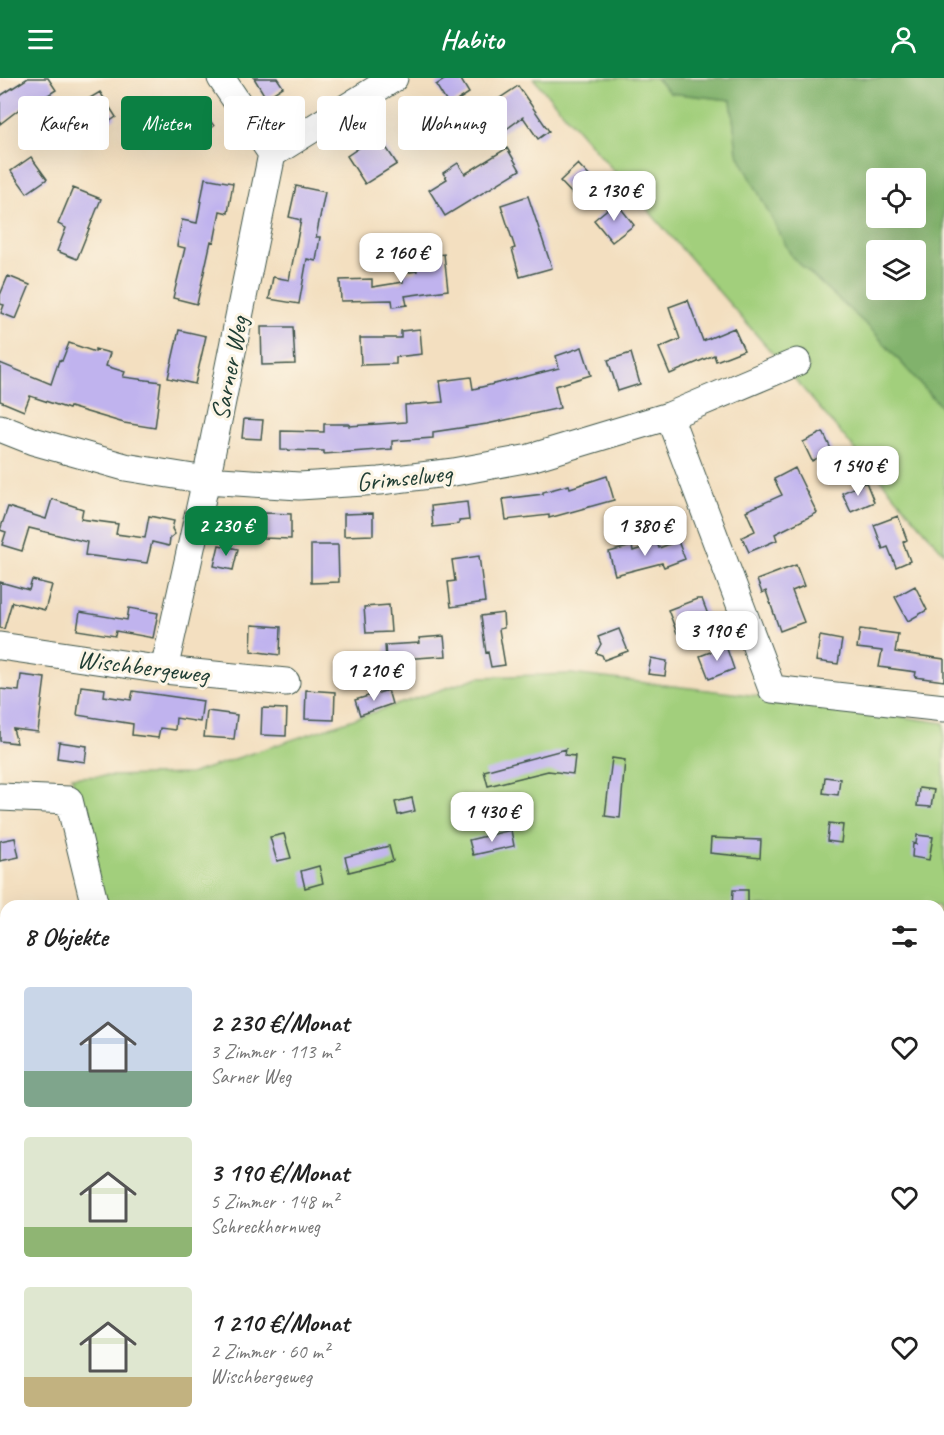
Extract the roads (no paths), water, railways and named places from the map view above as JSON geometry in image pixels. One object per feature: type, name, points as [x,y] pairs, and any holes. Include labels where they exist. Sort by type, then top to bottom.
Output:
[{"type":"street","points":[[221,78],[272,154],[394,78]]},
{"type":"street","name":"Sarner Weg","points":[[164,670],[206,480],[272,154]]},
{"type":"street","name":"Grimselweg","points":[[0,428],[33,441],[125,467],[206,480],[299,486],[380,482],[454,472],[530,458],[669,416],[797,362]]},
{"type":"street","points":[[669,416],[772,689],[944,708]]},
{"type":"street","name":"Wischbergeweg","points":[[0,646],[164,670],[286,682]]},
{"type":"street","points":[[0,797],[69,800],[94,900]]}]
